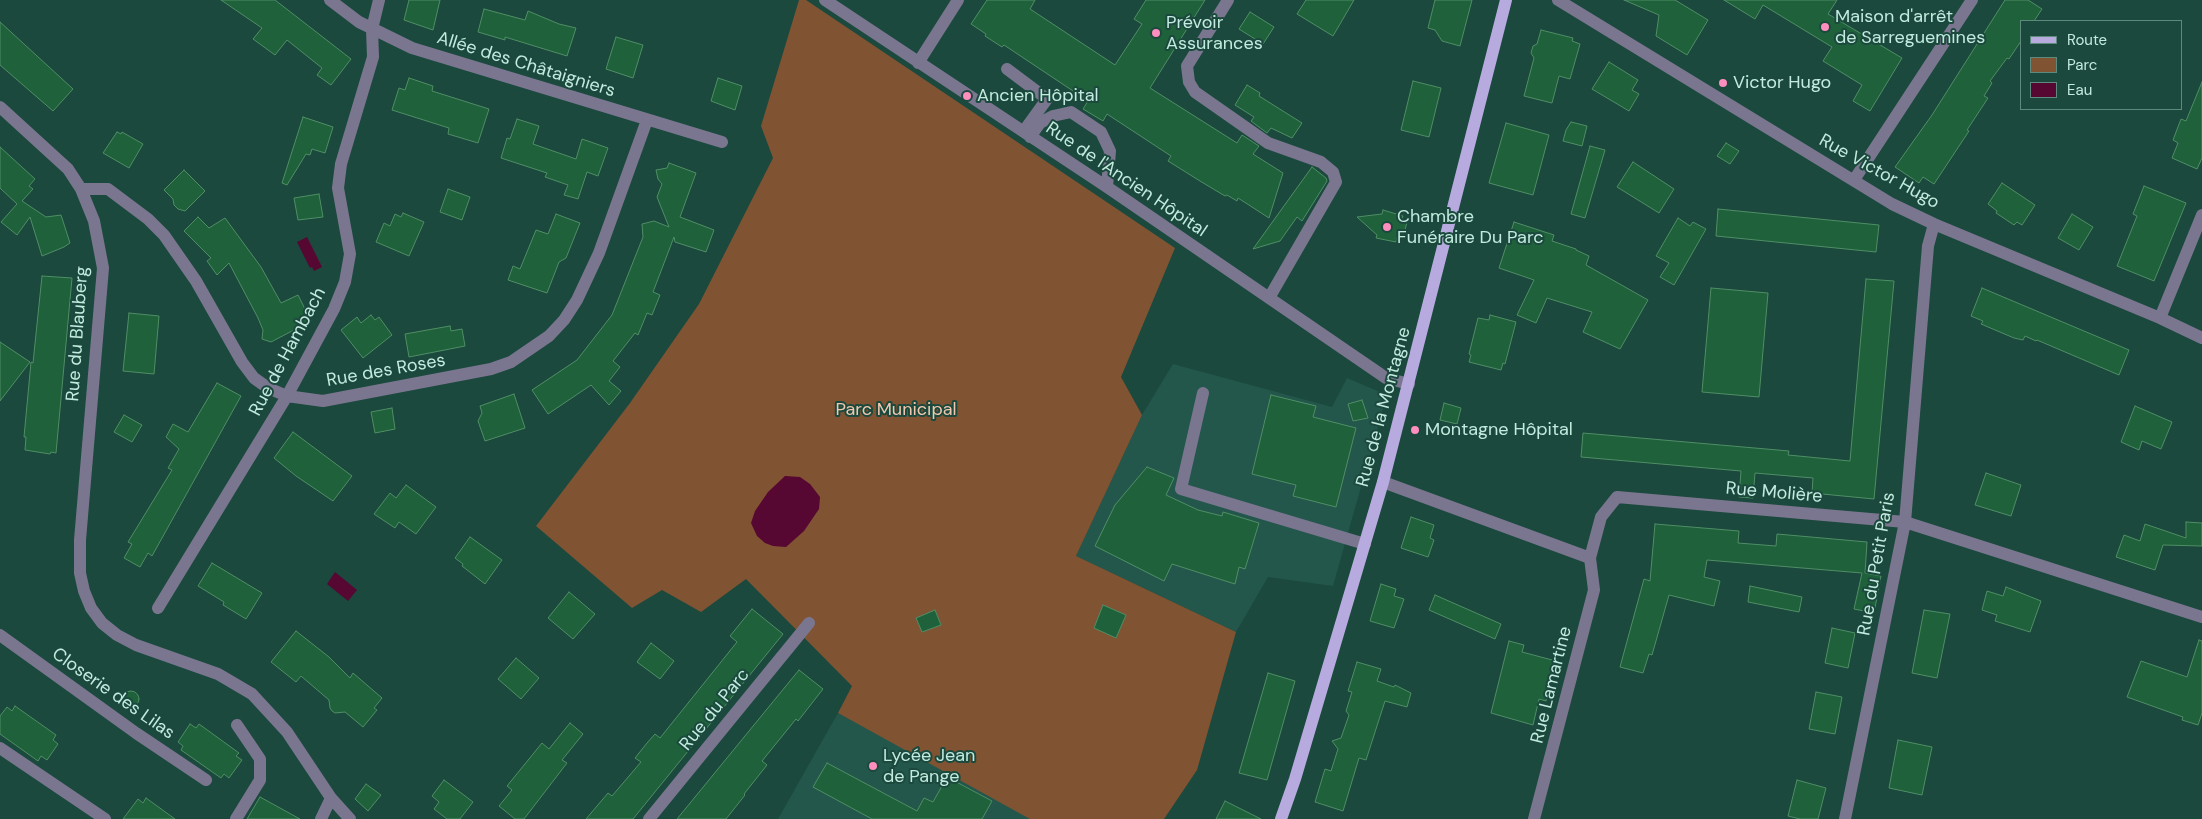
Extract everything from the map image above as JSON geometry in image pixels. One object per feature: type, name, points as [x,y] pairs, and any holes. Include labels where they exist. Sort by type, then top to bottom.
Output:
[{"type":"main road","name":"Rue de la Montagne","points":[[1281,819],[1295,779],[1383,482],[1506,0]]},
{"type":"street","name":"Allée des Châtaigniers","points":[[330,0],[359,22],[412,48],[722,142]]},
{"type":"street","name":"Rue de Hambach","points":[[158,608],[287,396],[334,309],[345,282],[350,254],[338,188],[341,164],[373,57],[372,29],[378,0]]},
{"type":"street","name":"Rue de l'Ancien Hôpital","points":[[824,0],[1107,187],[1386,378],[1409,384]]},
{"type":"street","points":[[918,63],[958,0]]},
{"type":"street","points":[[1228,0],[1187,66],[1189,82],[1195,92],[1268,143],[1321,162],[1333,172],[1336,182],[1269,298]]},
{"type":"street","name":"Rue Victor Hugo","points":[[1558,0],[1892,204],[1934,224],[2160,318],[2202,338]]},
{"type":"street","points":[[1854,180],[1972,0]]},
{"type":"street","points":[[1007,69],[1047,98],[1026,135]]},
{"type":"street","name":"Rue du Blauberg","points":[[0,106],[68,169],[81,189],[94,221],[102,268],[80,540],[80,573],[84,591],[91,608],[102,623],[117,635],[136,645],[218,674],[252,694],[287,732],[331,798],[350,819]]},
{"type":"street","points":[[1026,135],[1040,123],[1053,116],[1071,112],[1101,132],[1110,151],[1107,187]]},
{"type":"street","name":"Rue des Roses","points":[[81,189],[108,189],[148,219],[164,235],[196,281],[242,362],[254,378],[268,388],[287,396],[323,401],[491,369],[510,362],[548,336],[564,320],[577,300],[599,252],[647,120]]},
{"type":"street","points":[[2160,318],[2202,216]]},
{"type":"street","name":"Rue du Petit Paris","points":[[1845,819],[1905,522],[1928,246],[1934,224]]},
{"type":"street","points":[[1203,393],[1181,489],[1365,544]]},
{"type":"street","points":[[1383,482],[1590,558]]},
{"type":"street","name":"Rue Molière","points":[[1590,558],[1601,517],[1617,497],[1905,522],[2202,617]]},
{"type":"street","name":"Rue Lamartine","points":[[1534,819],[1594,590],[1590,558]]},
{"type":"street","name":"Rue du Parc","points":[[649,819],[809,623]]},
{"type":"street","name":"Closerie des Lilas","points":[[0,635],[136,733],[206,780]]},
{"type":"street","points":[[236,819],[260,780],[260,759],[237,725]]},
{"type":"street","points":[[0,748],[105,819]]},
{"type":"street","points":[[321,819],[331,798]]},
{"type":"shaded area","points":[[1173,364],[1332,407],[1347,378],[1387,395],[1333,586],[1268,577],[1236,632],[1076,556],[1142,415]]},
{"type":"shaded area","name":"Lycée Jean de Pange","points":[[838,713],[1037,819],[778,819]]},
{"type":"green space","name":"Parc Municipal","points":[[799,0],[806,0],[1175,248],[1121,377],[1142,415],[1076,556],[1236,632],[1197,770],[1164,819],[1030,819],[838,713],[852,686],[746,579],[701,612],[662,590],[632,608],[536,526],[630,403],[699,304],[773,158],[761,126]]},
{"type":"water","points":[[307,237],[322,267],[314,271],[312,267],[310,268],[297,242]]},
{"type":"water","points":[[785,476],[800,477],[810,484],[820,497],[819,509],[804,531],[786,547],[773,546],[765,543],[757,536],[751,523],[755,511],[768,492]]},
{"type":"water","points":[[335,572],[357,590],[348,601],[327,584]]},
{"type":"building","points":[[221,0],[275,0],[351,59],[331,85],[317,75],[322,68],[287,40],[275,55],[253,39],[262,28]]},
{"type":"building","points":[[409,0],[440,0],[433,30],[404,20]]},
{"type":"building","points":[[987,0],[1035,0],[1030,9],[1115,65],[1142,24],[1134,19],[1146,0],[1205,0],[1150,88],[1237,143],[1242,135],[1259,146],[1253,154],[1283,173],[1269,218],[1238,198],[1237,201],[1227,195],[1225,196],[1168,161],[1171,156],[1107,114],[1103,121],[1083,109],[1088,101],[1004,45],[1002,47],[985,36],[986,34],[971,24]]},
{"type":"building","points":[[1306,0],[1354,0],[1333,36],[1297,14]]},
{"type":"building","points":[[1435,0],[1472,0],[1460,46],[1442,41],[1435,30],[1428,28]]},
{"type":"building","points":[[1624,0],[1675,0],[1708,20],[1687,55],[1656,36],[1659,15]]},
{"type":"building","points":[[1724,0],[1837,0],[1828,14],[1902,58],[1870,111],[1853,101],[1862,85],[1823,61],[1832,47],[1763,5],[1755,19]]},
{"type":"building","points":[[2005,0],[2028,0],[2042,9],[2035,20],[2020,20],[2020,42],[1990,81],[1992,83],[1984,96],[1988,98],[1934,184],[1923,177],[1919,183],[1895,167],[1932,115]]},
{"type":"building","points":[[484,9],[525,20],[528,11],[559,24],[576,28],[567,56],[505,37],[505,40],[478,32]]},
{"type":"building","points":[[1250,12],[1274,27],[1263,44],[1239,29]]},
{"type":"building","points":[[0,22],[73,89],[53,111],[0,65]]},
{"type":"building","points":[[1541,30],[1573,38],[1572,41],[1580,44],[1570,79],[1559,76],[1552,103],[1524,96],[1534,58],[1531,53],[1533,46],[1537,44]]},
{"type":"building","points":[[616,37],[643,45],[633,78],[606,69]]},
{"type":"building","points":[[1609,62],[1638,80],[1632,90],[1639,94],[1629,111],[1592,89]]},
{"type":"building","points":[[409,78],[433,86],[432,91],[489,109],[478,143],[448,134],[449,128],[392,110],[399,88],[405,90]]},
{"type":"building","points":[[718,78],[742,86],[735,110],[711,101]]},
{"type":"building","points":[[1413,81],[1441,88],[1429,137],[1401,130]]},
{"type":"building","points":[[2202,82],[2202,158],[2197,169],[2172,158],[2178,143],[2173,140],[2181,119],[2186,121]]},
{"type":"building","points":[[1247,85],[1260,93],[1259,96],[1302,123],[1292,138],[1271,128],[1267,133],[1251,121],[1254,117],[1235,105]]},
{"type":"building","points":[[303,117],[333,127],[325,153],[312,149],[310,155],[306,154],[287,185],[282,183]]},
{"type":"building","points":[[517,119],[539,126],[533,144],[576,159],[582,139],[608,148],[598,176],[587,172],[578,199],[564,195],[568,185],[545,177],[547,173],[501,158],[507,138],[510,139]]},
{"type":"building","points":[[1571,122],[1587,126],[1582,146],[1563,141],[1566,130]]},
{"type":"building","points":[[1506,123],[1549,135],[1533,195],[1489,183]]},
{"type":"building","points":[[117,132],[121,134],[122,132],[143,144],[129,168],[103,153]]},
{"type":"building","points":[[1726,143],[1739,151],[1730,164],[1717,156]]},
{"type":"building","points":[[1590,146],[1605,150],[1585,218],[1571,214]]},
{"type":"building","points":[[0,147],[35,179],[29,186],[33,189],[22,201],[46,217],[61,215],[70,243],[42,256],[30,217],[17,235],[1,222],[17,204],[0,188]]},
{"type":"building","points":[[1633,162],[1674,189],[1659,213],[1617,187]]},
{"type":"building","points":[[669,163],[696,173],[680,217],[714,230],[706,252],[675,242],[674,237],[653,292],[660,295],[652,315],[647,313],[638,335],[635,333],[613,361],[620,367],[609,381],[621,391],[609,405],[591,385],[548,414],[532,390],[577,360],[612,315],[643,237],[642,224],[654,221],[669,227],[657,197],[662,184],[658,179],[656,170],[667,168]]},
{"type":"building","points":[[1312,167],[1326,178],[1327,181],[1302,221],[1297,217],[1280,241],[1253,249]]},
{"type":"building","points":[[184,170],[205,191],[185,211],[178,209],[174,205],[173,199],[164,190]]},
{"type":"building","points":[[2002,183],[2035,205],[2022,225],[2017,222],[2014,225],[1996,213],[1997,211],[1988,204]]},
{"type":"building","points":[[2144,186],[2186,203],[2154,281],[2117,266],[2137,216],[2133,214]]},
{"type":"building","points":[[448,189],[470,197],[462,220],[440,212]]},
{"type":"building","points":[[319,194],[323,217],[298,220],[294,198]]},
{"type":"building","points":[[1718,209],[1879,225],[1876,252],[1716,236]]},
{"type":"building","name":"Chambre Funéraire Du Parc","points":[[1383,210],[1403,216],[1401,221],[1407,222],[1403,238],[1397,237],[1396,242],[1376,238],[1377,235],[1357,217],[1382,214]]},
{"type":"building","points":[[403,213],[424,222],[409,256],[376,242],[384,223],[390,226],[395,214],[401,217]]},
{"type":"building","points":[[556,214],[580,223],[566,258],[559,262],[547,293],[508,280],[513,266],[520,269],[536,230],[548,234]]},
{"type":"building","points":[[2072,214],[2093,227],[2079,250],[2058,238]]},
{"type":"building","points":[[198,217],[209,228],[225,218],[261,267],[281,303],[298,295],[311,321],[271,342],[262,339],[263,330],[258,318],[229,263],[217,275],[207,261],[211,258],[184,231]]},
{"type":"building","points":[[1678,218],[1690,226],[1693,222],[1706,229],[1674,285],[1660,277],[1669,263],[1656,256]]},
{"type":"building","points":[[1514,222],[1554,235],[1552,241],[1576,249],[1589,256],[1586,265],[1648,300],[1620,349],[1583,332],[1592,312],[1547,298],[1536,323],[1517,315],[1534,280],[1499,268]]},
{"type":"building","points":[[42,276],[72,278],[56,453],[51,452],[50,454],[25,450],[26,437],[24,437]]},
{"type":"building","points":[[1866,279],[1894,281],[1874,499],[1812,493],[1813,478],[1755,473],[1753,498],[1739,497],[1741,471],[1581,457],[1583,433],[1789,451],[1788,455],[1850,461]]},
{"type":"building","points":[[1711,288],[1768,293],[1759,397],[1702,392]]},
{"type":"building","points":[[1982,288],[2129,350],[2119,375],[2037,340],[2025,336],[2023,340],[2014,338],[1981,324],[1983,321],[1971,316]]},
{"type":"building","points":[[129,313],[159,316],[154,374],[123,371]]},
{"type":"building","points":[[371,315],[375,320],[379,317],[392,335],[363,358],[341,330],[357,317],[361,323]]},
{"type":"building","points":[[1490,315],[1516,322],[1505,364],[1503,363],[1501,370],[1469,362],[1471,355],[1469,354],[1478,318],[1489,320]]},
{"type":"building","points":[[450,326],[451,331],[462,329],[465,346],[409,357],[405,334]]},
{"type":"building","points":[[0,342],[30,362],[0,401]]},
{"type":"building","points":[[217,383],[241,396],[152,556],[148,553],[140,567],[124,558],[132,544],[128,542],[172,470],[168,468],[179,449],[166,437],[173,424],[188,432]]},
{"type":"building","points":[[514,394],[525,428],[485,441],[478,421],[482,413],[480,406]]},
{"type":"building","points":[[1271,395],[1316,406],[1313,417],[1356,428],[1336,507],[1293,496],[1296,485],[1252,474]]},
{"type":"building","points":[[1362,400],[1368,418],[1353,421],[1348,404]]},
{"type":"building","points":[[1444,403],[1461,408],[1457,424],[1440,420]]},
{"type":"building","points":[[2135,406],[2172,422],[2161,449],[2142,441],[2139,450],[2121,442]]},
{"type":"building","points":[[392,408],[395,429],[375,433],[371,412]]},
{"type":"building","points":[[124,415],[142,425],[132,442],[114,432]]},
{"type":"building","points":[[293,432],[352,476],[333,501],[296,476],[274,458]]},
{"type":"building","points":[[1147,467],[1174,478],[1166,495],[1198,510],[1222,516],[1223,512],[1259,523],[1245,569],[1239,567],[1235,584],[1172,564],[1164,581],[1095,546],[1115,505]]},
{"type":"building","points":[[1986,473],[2021,485],[2011,516],[1975,505]]},
{"type":"building","points":[[406,485],[436,507],[416,534],[399,522],[395,528],[374,514],[390,493],[396,498]]},
{"type":"building","points":[[1411,517],[1434,525],[1430,538],[1434,540],[1428,557],[1401,548]]},
{"type":"building","points":[[2186,522],[2202,523],[2202,546],[2163,545],[2155,570],[2116,557],[2124,535],[2140,541],[2145,524],[2186,538]]},
{"type":"building","points":[[1655,524],[1739,531],[1738,543],[1776,546],[1777,534],[1867,542],[1865,573],[1881,576],[1874,613],[1854,609],[1862,573],[1707,560],[1704,577],[1720,581],[1714,606],[1669,595],[1652,655],[1649,654],[1643,673],[1620,667],[1644,579],[1650,581]]},
{"type":"building","points":[[470,537],[502,560],[485,584],[455,558]]},
{"type":"building","points":[[212,563],[262,593],[246,619],[223,605],[224,602],[198,586]]},
{"type":"building","points":[[1381,584],[1396,589],[1394,596],[1404,599],[1394,628],[1370,621]]},
{"type":"building","points":[[1750,586],[1802,597],[1799,612],[1748,602]]},
{"type":"building","points":[[2006,587],[2041,601],[2030,632],[1995,621],[1997,615],[1982,610],[1987,591],[2003,596]]},
{"type":"building","points":[[569,592],[595,614],[573,639],[548,618]]},
{"type":"building","points":[[1435,595],[1501,624],[1495,639],[1429,610]]},
{"type":"building","points":[[1103,605],[1126,615],[1116,638],[1094,628]]},
{"type":"building","points":[[752,609],[783,634],[633,819],[586,819],[608,793],[612,796],[641,762],[635,758],[647,743],[655,734],[660,738],[737,642],[730,636]]},
{"type":"building","points":[[935,610],[941,625],[922,632],[916,618]]},
{"type":"building","points":[[1924,610],[1950,614],[1937,678],[1912,673]]},
{"type":"building","points":[[1832,628],[1855,633],[1848,668],[1825,663]]},
{"type":"building","points":[[296,631],[329,657],[350,678],[353,673],[382,698],[374,708],[377,710],[363,727],[345,712],[335,713],[332,711],[329,700],[301,676],[296,682],[271,662]]},
{"type":"building","points":[[2199,640],[2202,641],[2202,713],[2198,725],[2182,720],[2183,717],[2127,697],[2141,661],[2187,677]]},
{"type":"building","points":[[1509,641],[1524,645],[1522,652],[1556,661],[1546,701],[1539,699],[1533,725],[1491,713]]},
{"type":"building","points":[[651,643],[674,661],[660,679],[637,662]]},
{"type":"building","points":[[516,658],[539,678],[521,699],[498,679]]},
{"type":"building","points":[[1357,662],[1381,669],[1377,681],[1394,687],[1395,685],[1411,693],[1407,707],[1385,701],[1366,760],[1359,758],[1343,811],[1315,802],[1325,769],[1331,771],[1338,749],[1332,741],[1341,738],[1349,715],[1346,711],[1352,692],[1348,691]]},
{"type":"building","points":[[799,670],[823,689],[798,721],[796,719],[762,761],[767,765],[726,819],[677,819]]},
{"type":"building","points":[[1268,673],[1295,681],[1267,780],[1239,773]]},
{"type":"building","points":[[128,691],[134,691],[139,696],[137,705],[128,707],[123,702],[123,696]]},
{"type":"building","points":[[1816,692],[1842,697],[1835,734],[1809,729]]},
{"type":"building","points":[[15,706],[56,735],[53,740],[58,744],[47,760],[41,756],[38,761],[0,734],[0,716],[7,707],[12,711]]},
{"type":"building","points":[[570,723],[583,734],[562,760],[567,763],[524,819],[515,819],[499,806],[512,790],[507,786],[542,743],[549,749]]},
{"type":"building","points":[[190,724],[196,728],[199,724],[239,753],[236,756],[242,760],[229,778],[224,774],[221,778],[181,750],[183,746],[178,742]]},
{"type":"building","points":[[1898,740],[1932,747],[1922,795],[1889,788]]},
{"type":"building","points":[[827,763],[917,811],[924,798],[933,802],[947,777],[992,801],[982,819],[872,819],[813,787]]},
{"type":"building","points":[[444,780],[473,802],[460,819],[447,819],[434,809],[439,802],[432,796]]},
{"type":"building","points":[[1797,780],[1826,788],[1818,819],[1800,819],[1788,816]]},
{"type":"building","points":[[366,784],[381,795],[368,811],[355,799]]},
{"type":"building","points":[[260,797],[300,819],[247,819]]},
{"type":"building","points":[[146,798],[175,819],[123,819],[138,799],[143,803]]},
{"type":"building","points":[[1225,801],[1261,819],[1216,819]]},
{"type":"place","name":"Maison d'arrêt de Sarreguemines","points":[[1825,27]]},
{"type":"place","name":"Prévoir Assurances","points":[[1156,33]]},
{"type":"place","name":"Victor Hugo","points":[[1723,83]]},
{"type":"place","name":"Ancien Hôpital","points":[[967,96]]},
{"type":"place","name":"Chambre Funéraire Du Parc","points":[[1387,227]]},
{"type":"place","name":"Montagne Hôpital","points":[[1415,430]]},
{"type":"place","name":"Lycée Jean de Pange","points":[[873,766]]}]
